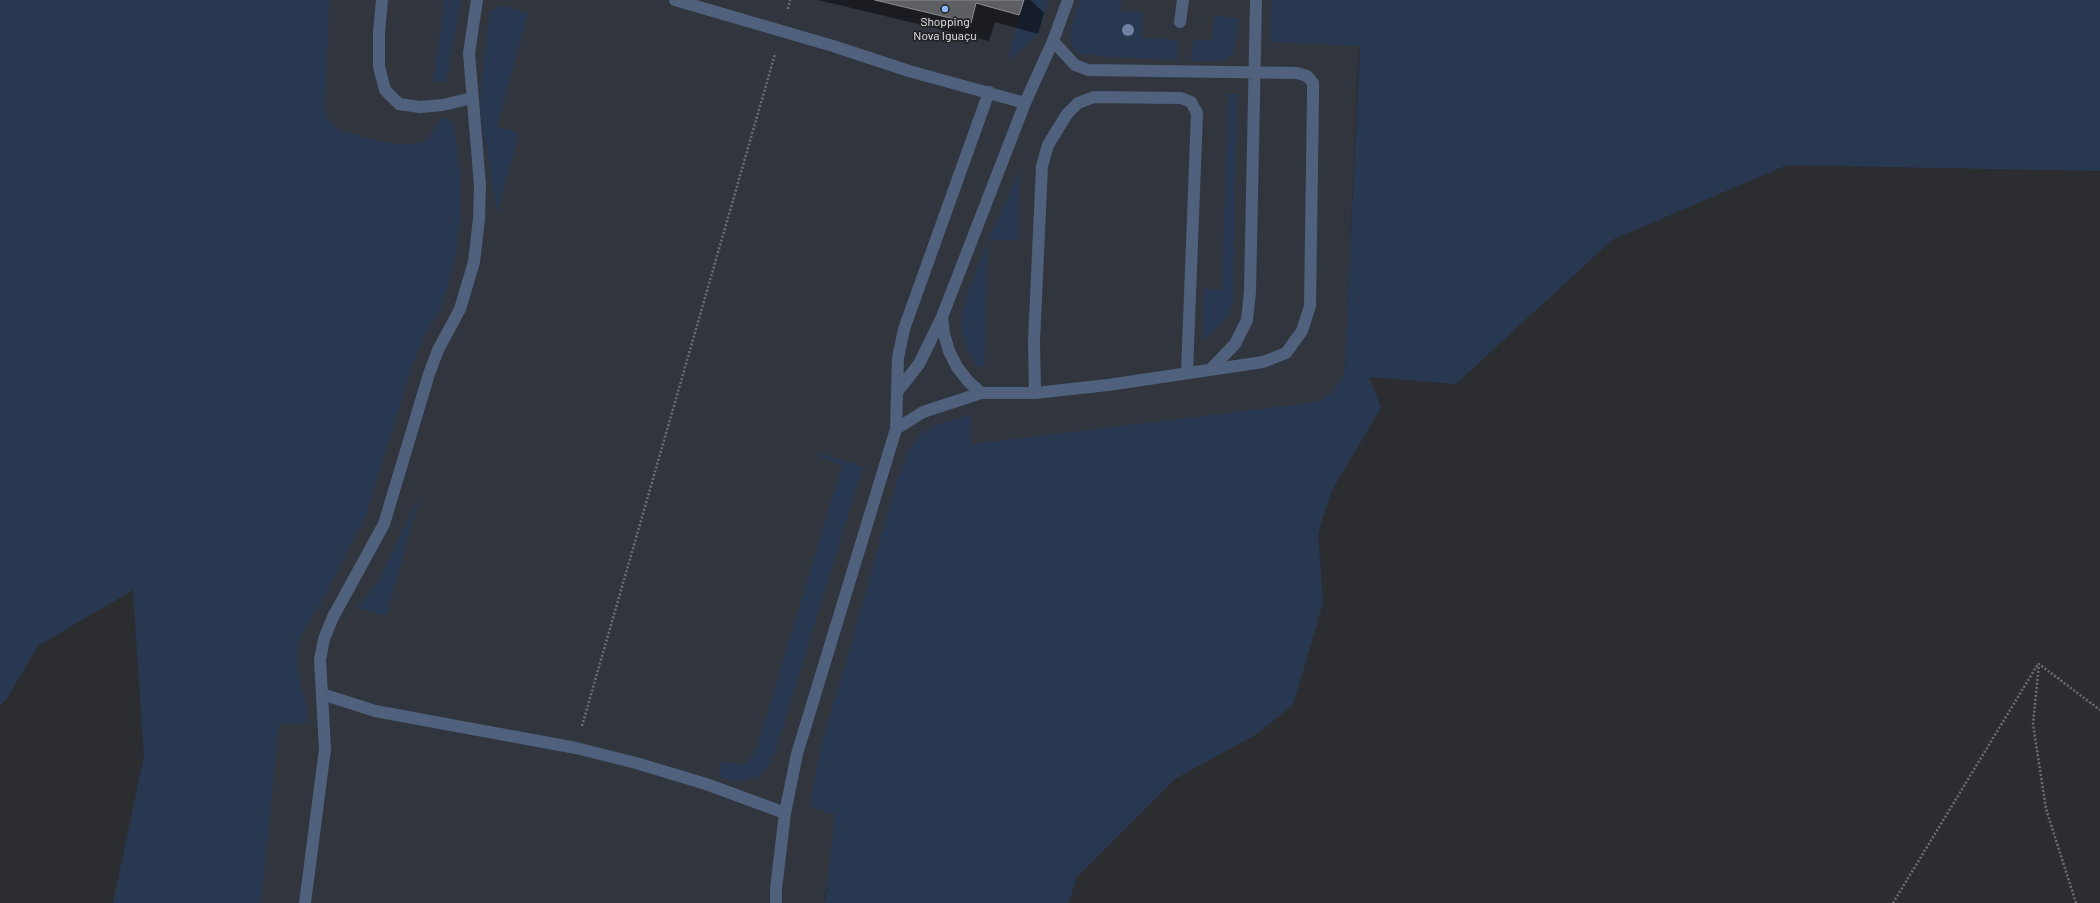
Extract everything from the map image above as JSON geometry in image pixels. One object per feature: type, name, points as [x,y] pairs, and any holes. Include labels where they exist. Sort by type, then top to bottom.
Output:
[{"type":"lane","points":[[382,0],[378,32],[379,67],[385,90],[399,104],[420,107],[443,105],[472,98]]},
{"type":"lane","points":[[305,903],[325,749],[320,660],[324,639],[334,617],[384,524],[429,374],[438,350],[460,309],[474,262],[479,219],[480,185],[479,157],[472,98],[469,53],[478,0]]},
{"type":"lane","points":[[675,0],[782,31],[909,71],[1025,103]]},
{"type":"lane","points":[[897,392],[919,364],[942,317],[1025,103],[1053,41],[1068,0]]},
{"type":"lane","points":[[1180,22],[1183,0]]},
{"type":"lane","points":[[1211,369],[1235,344],[1246,320],[1250,292],[1256,0]]},
{"type":"lane","points":[[896,429],[923,412],[981,393],[1035,393],[1108,385],[1187,372],[1263,362],[1286,353],[1302,331],[1310,306],[1313,83],[1307,76],[1297,73],[1088,70],[1075,65],[1053,41]]},
{"type":"lane","points":[[776,903],[776,889],[785,813],[797,754],[896,429],[898,358],[904,329],[989,92]]},
{"type":"lane","points":[[1035,393],[1034,342],[1042,166],[1048,145],[1067,114],[1078,103],[1094,97],[1181,98],[1191,102],[1197,113],[1187,372]]},
{"type":"lane","points":[[942,317],[944,334],[949,351],[961,372],[981,393]]},
{"type":"lane","points":[[322,694],[375,711],[576,748],[636,763],[699,782],[785,813]]},
{"type":"path","points":[[576,748],[790,0]]},
{"type":"path","points":[[2038,664],[2100,710]]},
{"type":"path","points":[[1893,903],[2038,664]]},
{"type":"path","points":[[2038,664],[2034,724],[2046,810],[2076,903]]},
{"type":"shaded area","points":[[0,0],[329,0],[325,110],[329,121],[341,131],[393,144],[415,144],[428,139],[440,119],[447,118],[451,120],[454,127],[461,179],[461,214],[455,261],[442,306],[423,339],[412,366],[365,518],[321,603],[303,632],[297,648],[297,665],[306,706],[307,723],[279,724],[261,903],[113,903],[144,756],[133,590],[38,646],[6,700],[0,705]]},
{"type":"shaded area","points":[[222,0],[1361,0],[1344,375],[1334,390],[1322,399],[1303,404],[971,444],[824,895],[825,903],[226,903]]},
{"type":"shaded area","points":[[445,0],[461,0],[447,78],[444,82],[439,83],[433,81]]},
{"type":"shaded area","points":[[1024,0],[1049,0],[1038,35],[1007,62]]},
{"type":"shaded area","points":[[1080,0],[1121,0],[1120,11],[1143,12],[1142,38],[1177,40],[1177,60],[1105,57],[1077,53],[1072,47],[1070,37],[1071,25]]},
{"type":"shaded area","points":[[1272,0],[2100,0],[2100,171],[1787,165],[1612,240],[1456,384],[1369,377],[1381,408],[1331,492],[1318,534],[1323,603],[1293,705],[1255,735],[1175,779],[1076,878],[1069,903],[825,903],[835,815],[810,807],[821,744],[898,477],[908,451],[919,435],[933,426],[971,414],[971,444],[1303,404],[1322,399],[1334,390],[1344,375],[1360,46],[1270,42]]},
{"type":"shaded area","points":[[501,5],[528,13],[497,127],[519,133],[497,213],[480,109],[482,73],[490,11]]},
{"type":"shaded area","points":[[1214,15],[1239,18],[1234,53],[1223,61],[1191,61],[1193,40],[1212,40]]},
{"type":"shaded area","points":[[1228,94],[1237,94],[1233,302],[1230,313],[1224,323],[1203,340],[1204,289],[1222,289]]},
{"type":"shaded area","points":[[1022,167],[1019,186],[1019,240],[988,240]]},
{"type":"shaded area","points":[[988,240],[984,368],[977,367],[967,349],[962,331],[961,318],[967,294]]},
{"type":"shaded area","points":[[820,453],[863,467],[775,753],[766,769],[760,775],[743,781],[729,780],[719,776],[722,761],[740,765],[749,761],[757,747],[842,465],[819,457]]},
{"type":"shaded area","points":[[421,492],[386,616],[356,607],[367,597],[380,577]]},
{"type":"building","name":"Shopping Nova Iguaçu","points":[[875,0],[1024,0],[1019,15],[976,3],[971,23]]},
{"type":"place","name":"Shopping Nova Iguaçu","points":[[945,9]]}]
